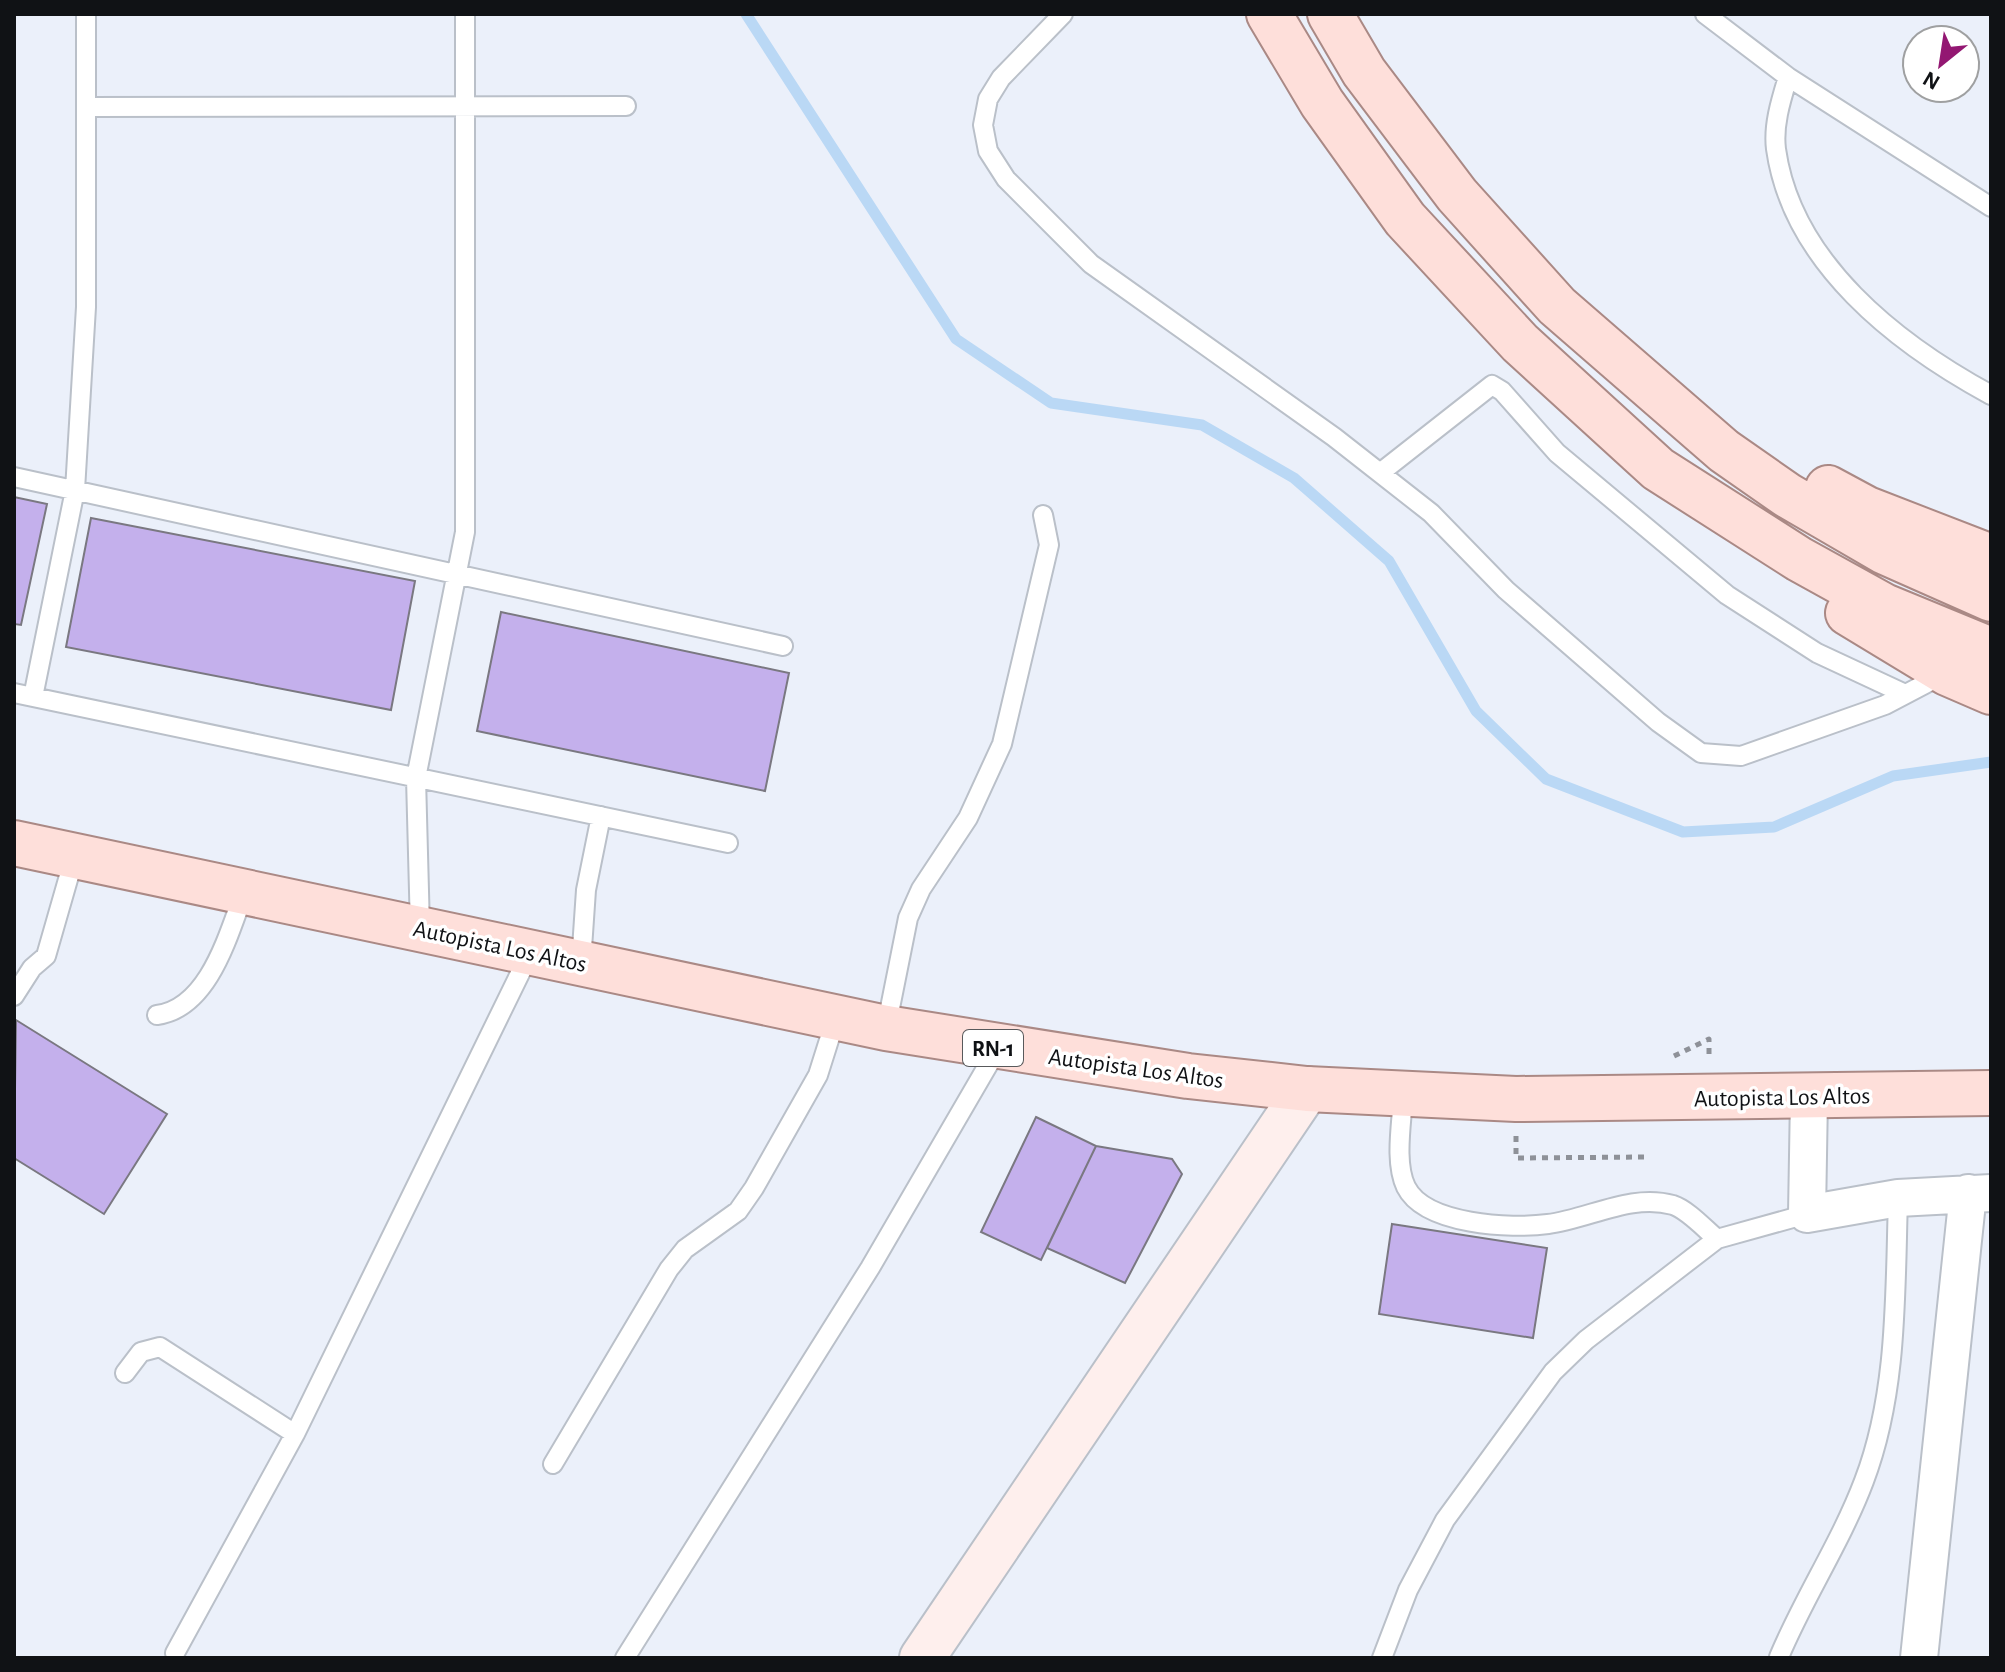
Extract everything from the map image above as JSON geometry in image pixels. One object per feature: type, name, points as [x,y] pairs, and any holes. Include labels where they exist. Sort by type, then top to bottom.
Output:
[{"type":"main road","points":[[1269,14],[1322,103],[1405,219],[1520,343],[1658,469],[1806,586],[1947,673],[1991,692]]},
{"type":"main road","points":[[1330,14],[1364,72],[1457,195],[1557,306],[1724,451],[1787,495],[1885,552],[1991,599]]},
{"type":"main road","points":[[1663,396],[1867,509],[1991,557]]},
{"type":"main road","points":[[1658,469],[1799,559],[1872,599],[1991,650]]},
{"type":"main road","name":"Autopista Los Altos","points":[[15,848],[75,855],[245,890],[886,1028],[998,1048],[1307,1089],[1403,1096],[1516,1099],[1991,1093]]},
{"type":"street","points":[[922,1658],[1307,1089]]},
{"type":"street","points":[[1809,1097],[1807,1214],[1898,1198],[1980,1193],[1919,1658]]},
{"type":"lane","points":[[86,14],[86,307],[75,490],[23,695],[728,843]]},
{"type":"lane","points":[[420,929],[416,778],[465,532],[465,14]]},
{"type":"lane","points":[[1063,14],[1001,78],[988,99],[983,125],[988,151],[1006,179],[1091,264],[1431,513],[1518,600],[1658,722],[1701,753],[1741,756],[1885,705],[1947,673]]},
{"type":"lane","points":[[1705,14],[1788,77],[1991,207]]},
{"type":"lane","points":[[1788,77],[1778,113],[1776,146],[1784,185],[1798,219],[1836,274],[1878,319],[1921,354],[1991,395]]},
{"type":"lane","points":[[86,107],[626,106]]},
{"type":"lane","points":[[1380,473],[1492,385],[1502,391],[1557,453],[1727,595],[1817,653],[1905,694]]},
{"type":"lane","points":[[14,477],[783,646]]},
{"type":"lane","points":[[886,1028],[908,918],[921,889],[980,795],[1002,744],[1049,545],[1043,515]]},
{"type":"lane","points":[[581,963],[586,890],[601,816]]},
{"type":"lane","points":[[14,996],[32,968],[46,956],[75,855]]},
{"type":"lane","points":[[157,1015],[180,1007],[203,982],[222,949],[245,890]]},
{"type":"lane","points":[[175,1653],[295,1434],[530,952]]},
{"type":"lane","points":[[553,1464],[669,1269],[685,1249],[738,1211],[754,1188],[818,1075],[836,1018]]},
{"type":"lane","points":[[625,1658],[870,1268],[998,1048]]},
{"type":"lane","points":[[1403,1096],[1401,1167],[1406,1187],[1417,1200],[1435,1212],[1456,1219],[1546,1224],[1646,1202],[1676,1206],[1717,1239]]},
{"type":"lane","points":[[1779,1657],[1800,1607],[1864,1482],[1878,1438],[1894,1326],[1898,1198]]},
{"type":"lane","points":[[1382,1658],[1408,1590],[1445,1520],[1553,1372],[1598,1330],[1717,1239],[1807,1214]]},
{"type":"lane","points":[[125,1373],[141,1352],[160,1347],[295,1434]]},
{"type":"path","points":[[1516,1158],[1648,1157]]},
{"type":"building","points":[[14,497],[47,504],[21,625],[14,624]]},
{"type":"building","points":[[91,518],[415,581],[391,710],[66,647]]},
{"type":"building","points":[[501,612],[789,673],[765,791],[477,731]]},
{"type":"building","points":[[16,1020],[167,1114],[104,1214],[14,1158]]},
{"type":"building","points":[[1036,1117],[1096,1146],[1041,1260],[981,1232]]},
{"type":"building","points":[[1096,1146],[1172,1159],[1182,1174],[1125,1283],[1047,1248]]},
{"type":"building","points":[[1392,1224],[1547,1248],[1533,1338],[1379,1314]]},
{"type":"waterway","points":[[746,14],[956,339],[1051,403],[1202,425],[1294,478],[1389,561],[1476,711],[1546,779],[1683,832],[1774,827],[1893,776],[1991,762]]}]
